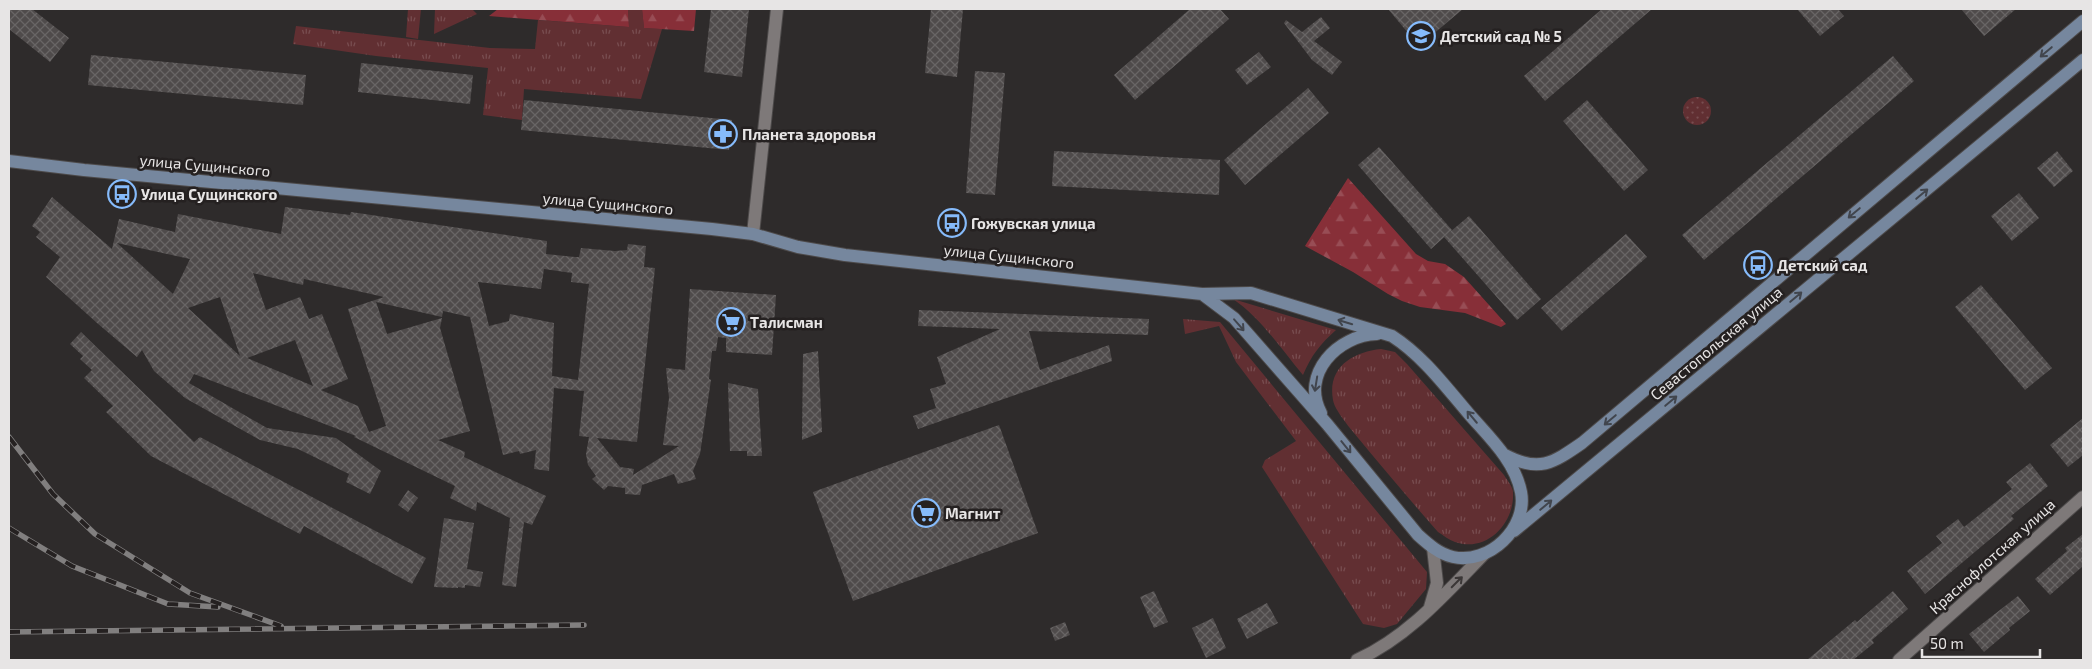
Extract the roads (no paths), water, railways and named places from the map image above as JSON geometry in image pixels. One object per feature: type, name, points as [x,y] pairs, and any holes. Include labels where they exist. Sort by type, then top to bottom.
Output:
[{"type":"street","points":[[752,234],[777,9]]},
{"type":"street","name":"Севастопольская улица","points":[[1504,454],[1521,464],[1539,466],[1557,460],[1582,443],[2083,21]]},
{"type":"street","name":"Севастопольская улица","points":[[1484,554],[2083,60]]},
{"type":"street","name":"улица Сущинского","points":[[9,161],[84,170],[752,234],[798,247],[845,255],[1202,294],[1251,292],[1392,336],[1408,346],[1424,361],[1504,454]]},
{"type":"street","points":[[1202,294],[1234,318],[1327,424],[1418,535],[1433,548],[1452,557],[1470,558],[1484,554]]},
{"type":"street","points":[[1327,424],[1317,406],[1314,389],[1318,372],[1327,357],[1340,345],[1356,337],[1375,334],[1392,336]]},
{"type":"street","points":[[1504,454],[1516,475],[1522,492],[1522,508],[1517,522],[1508,536]]},
{"type":"street","name":"Краснофлотская улица","points":[[1899,660],[2083,497]]},
{"type":"street","points":[[1429,610],[1437,583],[1433,548]]},
{"type":"street","points":[[1357,660],[1369,655],[1415,624],[1484,554]]},
{"type":"railway","points":[[9,437],[53,494],[95,534],[190,593],[281,626]]},
{"type":"railway","points":[[9,528],[72,566],[168,604],[218,607]]},
{"type":"railway","points":[[9,632],[584,625]]},
{"type":"place","name":"Детский сад № 5","points":[[1421,36]]},
{"type":"place","name":"Планета здоровья","points":[[723,134]]},
{"type":"place","name":"Улица Сущинского","points":[[122,194]]},
{"type":"place","name":"Гожувская улица","points":[[952,223]]},
{"type":"place","name":"Детский сад","points":[[1758,265]]},
{"type":"place","name":"Талисман","points":[[731,322]]},
{"type":"place","name":"Магнит","points":[[926,513]]}]
